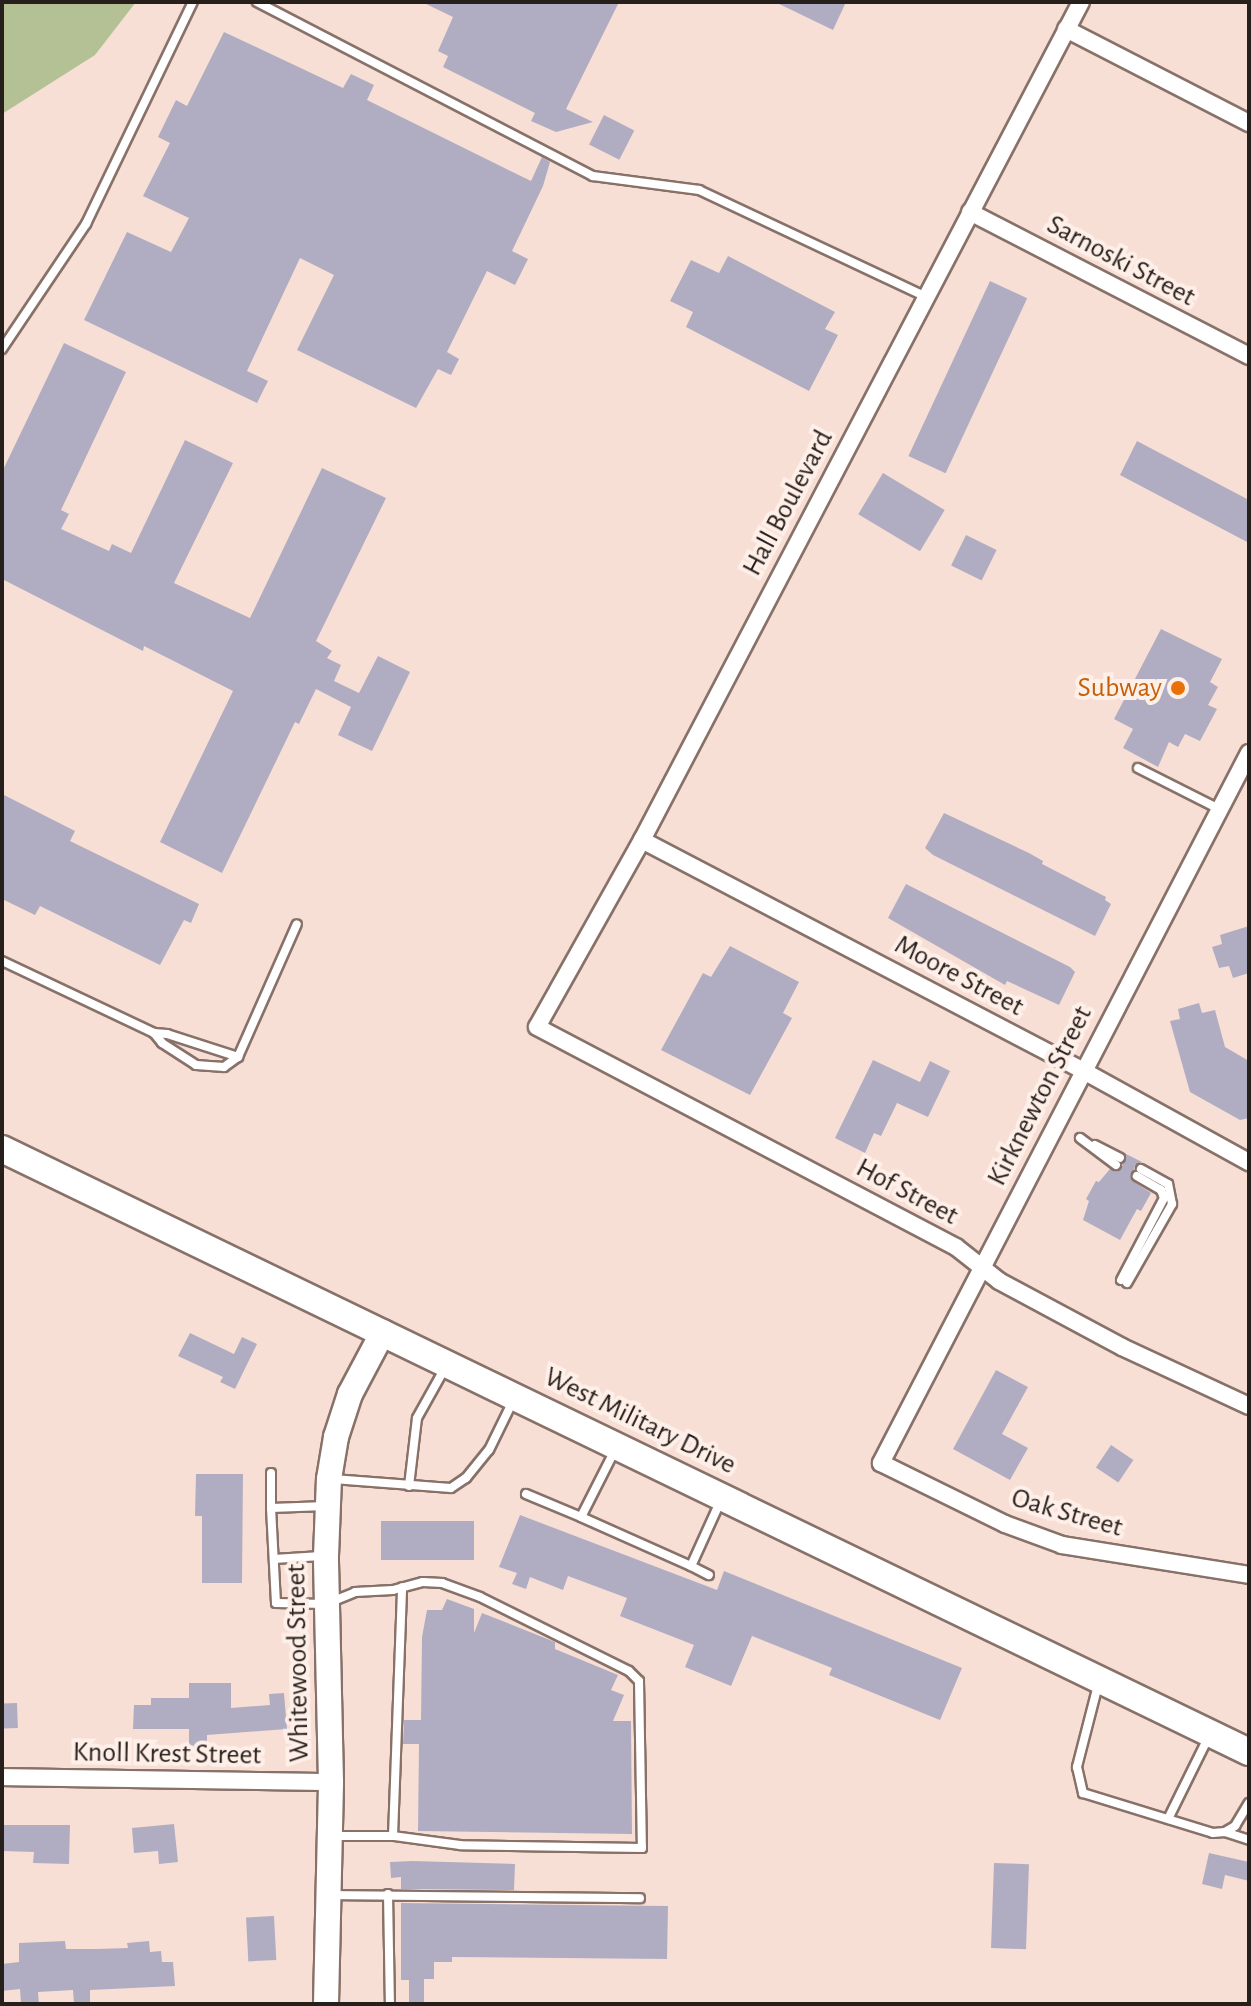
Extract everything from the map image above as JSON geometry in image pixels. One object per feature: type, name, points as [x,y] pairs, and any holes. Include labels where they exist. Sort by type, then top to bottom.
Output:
[{"type":"main road","name":"West Military Drive","points":[[2,1149],[1249,1752]]},
{"type":"street","name":"Hall Boulevard","points":[[537,1027],[642,840],[1081,2]]},
{"type":"street","points":[[1066,29],[1249,123]]},
{"type":"street","name":"Sarnoski Street","points":[[970,212],[1249,356]]},
{"type":"street","name":"Kirknewton Street","points":[[881,1463],[1249,753]]},
{"type":"street","name":"Moore Street","points":[[642,840],[1082,1070],[1249,1162]]},
{"type":"street","name":"Hof Street","points":[[537,1027],[956,1247],[981,1268],[1122,1347],[1249,1406]]},
{"type":"street","name":"Whitewood Street","points":[[326,2004],[331,1782],[326,1604],[329,1479],[336,1437],[350,1394],[383,1332]]},
{"type":"street","name":"Oak Street","points":[[881,1463],[1005,1524],[1062,1545],[1249,1575]]},
{"type":"street","name":"Knoll Krest Street","points":[[2,1777],[331,1782]]},
{"type":"lane","points":[[2,349],[86,224],[193,2]]},
{"type":"lane","points":[[260,3],[593,176],[699,190],[926,297]]},
{"type":"lane","points":[[1138,768],[1219,809]]},
{"type":"lane","points":[[154,1033],[162,1043],[204,1068],[224,1067],[238,1057],[297,924]]},
{"type":"lane","points":[[2,961],[154,1033],[238,1057]]},
{"type":"lane","points":[[1080,1138],[1118,1162]]},
{"type":"lane","points":[[1124,1282],[1164,1198],[1161,1190],[1139,1172]]},
{"type":"lane","points":[[409,1486],[417,1418],[448,1363]]},
{"type":"lane","points":[[329,1479],[451,1488],[466,1478],[489,1450],[516,1396]]},
{"type":"lane","points":[[581,1517],[617,1445]]},
{"type":"lane","points":[[271,1473],[276,1603],[326,1604],[355,1592],[423,1582],[442,1583],[480,1597],[629,1671],[639,1681],[642,1848],[460,1845],[393,1836],[330,1836]]},
{"type":"lane","points":[[526,1494],[709,1575]]},
{"type":"lane","points":[[691,1566],[723,1497]]},
{"type":"lane","points":[[271,1508],[327,1506]]},
{"type":"lane","points":[[274,1559],[326,1556]]},
{"type":"lane","points":[[393,1836],[402,1587]]},
{"type":"lane","points":[[1099,1680],[1077,1767],[1083,1793],[1213,1833],[1225,1832],[1249,1840]]},
{"type":"lane","points":[[1168,1819],[1210,1733]]},
{"type":"lane","points":[[1225,1832],[1235,1826],[1249,1803]]},
{"type":"lane","points":[[388,1894],[390,2004]]},
{"type":"lane","points":[[328,1895],[640,1898]]},
{"type":"green space","points":[[2,2],[136,2],[95,55],[2,114]]},
{"type":"building","points":[[422,2],[619,2],[566,109],[593,122],[556,132],[531,121],[535,113],[443,67],[448,56],[438,51],[453,17]]},
{"type":"building","points":[[775,2],[846,2],[833,30]]},
{"type":"building","points":[[224,32],[343,88],[351,74],[374,85],[367,100],[531,181],[542,157],[550,162],[543,186],[512,251],[528,259],[515,285],[487,271],[447,352],[459,359],[451,375],[438,369],[416,408],[297,350],[334,275],[300,258],[247,371],[268,381],[257,403],[84,320],[127,232],[171,252],[189,218],[143,196],[170,143],[158,137],[176,100],[187,106]]},
{"type":"building","points":[[604,115],[634,130],[619,160],[589,144]]},
{"type":"building","points":[[728,256],[835,312],[825,329],[838,335],[809,391],[686,327],[693,312],[670,301],[691,260],[719,273]]},
{"type":"building","points":[[990,281],[1027,298],[946,473],[908,456]]},
{"type":"building","points":[[64,343],[126,372],[61,510],[69,514],[61,529],[109,551],[112,544],[131,553],[185,440],[233,463],[174,583],[250,618],[322,468],[386,498],[316,641],[332,651],[327,658],[341,665],[334,681],[359,693],[378,656],[410,672],[372,751],[338,735],[351,707],[316,689],[299,724],[295,722],[222,873],[160,842],[233,691],[144,646],[143,651],[2,579],[2,472]]},
{"type":"building","points":[[1137,441],[1249,500],[1249,543],[1120,475]]},
{"type":"building","points":[[883,473],[945,510],[920,551],[858,514]]},
{"type":"building","points":[[966,535],[997,550],[982,580],[951,566]]},
{"type":"building","points":[[1161,629],[1222,659],[1210,682],[1218,687],[1208,705],[1217,709],[1200,741],[1185,734],[1178,747],[1169,742],[1158,767],[1123,748],[1133,729],[1114,719]]},
{"type":"building","points":[[2,794],[75,831],[70,841],[199,904],[191,923],[184,920],[160,965],[40,906],[35,915],[2,899]]},
{"type":"building","points":[[944,813],[1029,853],[1043,861],[1042,864],[1106,897],[1105,900],[1111,904],[1095,936],[933,855],[925,848]]},
{"type":"building","points":[[906,884],[1070,967],[1075,972],[1059,1005],[1007,981],[1005,985],[888,918]]},
{"type":"building","points":[[1249,926],[1249,973],[1233,978],[1229,966],[1219,968],[1212,947],[1222,944],[1220,935]]},
{"type":"building","points":[[730,946],[799,982],[783,1013],[792,1018],[750,1095],[661,1050],[703,973],[711,977]]},
{"type":"building","points":[[1199,1003],[1202,1013],[1215,1010],[1225,1047],[1249,1061],[1249,1118],[1240,1120],[1190,1092],[1170,1021],[1180,1019],[1178,1009]]},
{"type":"building","points":[[873,1060],[920,1082],[930,1061],[950,1071],[928,1117],[897,1103],[881,1136],[874,1133],[865,1153],[835,1138]]},
{"type":"building","points":[[1126,1154],[1142,1162],[1135,1165],[1131,1180],[1151,1193],[1141,1211],[1137,1209],[1120,1240],[1083,1220],[1089,1201],[1086,1199],[1096,1181],[1099,1182],[1110,1169],[1121,1170]]},
{"type":"building","points":[[190,1333],[234,1354],[242,1337],[257,1344],[235,1389],[220,1382],[223,1377],[178,1356]]},
{"type":"building","points":[[996,1370],[1028,1387],[1002,1434],[1028,1448],[1010,1480],[953,1449]]},
{"type":"building","points":[[1111,1445],[1133,1460],[1118,1482],[1096,1467]]},
{"type":"building","points":[[196,1474],[243,1474],[242,1583],[202,1583],[202,1516],[195,1516]]},
{"type":"building","points":[[520,1515],[717,1590],[724,1571],[962,1668],[940,1720],[829,1675],[832,1668],[752,1636],[731,1686],[685,1667],[694,1645],[620,1616],[627,1598],[568,1576],[563,1590],[530,1577],[526,1589],[512,1584],[517,1573],[499,1567]]},
{"type":"building","points":[[381,1521],[474,1521],[474,1560],[381,1560]]},
{"type":"building","points":[[447,1599],[474,1609],[474,1633],[482,1613],[555,1642],[555,1649],[618,1675],[611,1690],[624,1695],[613,1721],[631,1721],[632,1834],[418,1831],[419,1744],[403,1744],[404,1720],[421,1720],[422,1637],[427,1610],[442,1610]]},
{"type":"building","points":[[189,1683],[231,1683],[231,1708],[270,1705],[269,1694],[284,1693],[287,1729],[207,1735],[207,1750],[189,1750],[189,1729],[133,1729],[134,1705],[151,1705],[151,1698],[189,1698]]},
{"type":"building","points":[[17,1703],[18,1728],[3,1729],[2,1704]]},
{"type":"building","points":[[174,1824],[178,1862],[159,1864],[158,1851],[134,1853],[132,1828]]},
{"type":"building","points":[[2,1825],[70,1825],[69,1864],[33,1863],[34,1852],[2,1851]]},
{"type":"building","points":[[1209,1853],[1249,1862],[1249,1881],[1225,1875],[1222,1889],[1202,1884]]},
{"type":"building","points":[[390,1862],[515,1864],[514,1890],[401,1889],[401,1877],[391,1878]]},
{"type":"building","points":[[994,1863],[1029,1864],[1026,1949],[991,1948]]},
{"type":"building","points":[[401,1903],[668,1906],[667,1959],[452,1957],[452,1962],[434,1962],[434,1979],[424,1979],[424,2004],[409,2004],[409,1980],[401,1980]]},
{"type":"building","points":[[274,1916],[276,1960],[248,1961],[246,1917]]},
{"type":"building","points":[[65,1941],[66,1949],[96,1949],[128,1948],[127,1943],[149,1941],[150,1952],[161,1951],[162,1962],[173,1962],[175,1986],[90,1990],[90,2004],[74,2004],[73,1990],[38,1992],[39,2004],[21,2004],[20,1989],[2,1991],[2,1964],[19,1962],[19,1943]]},
{"type":"place","name":"Subway","points":[[1178,688]]}]
